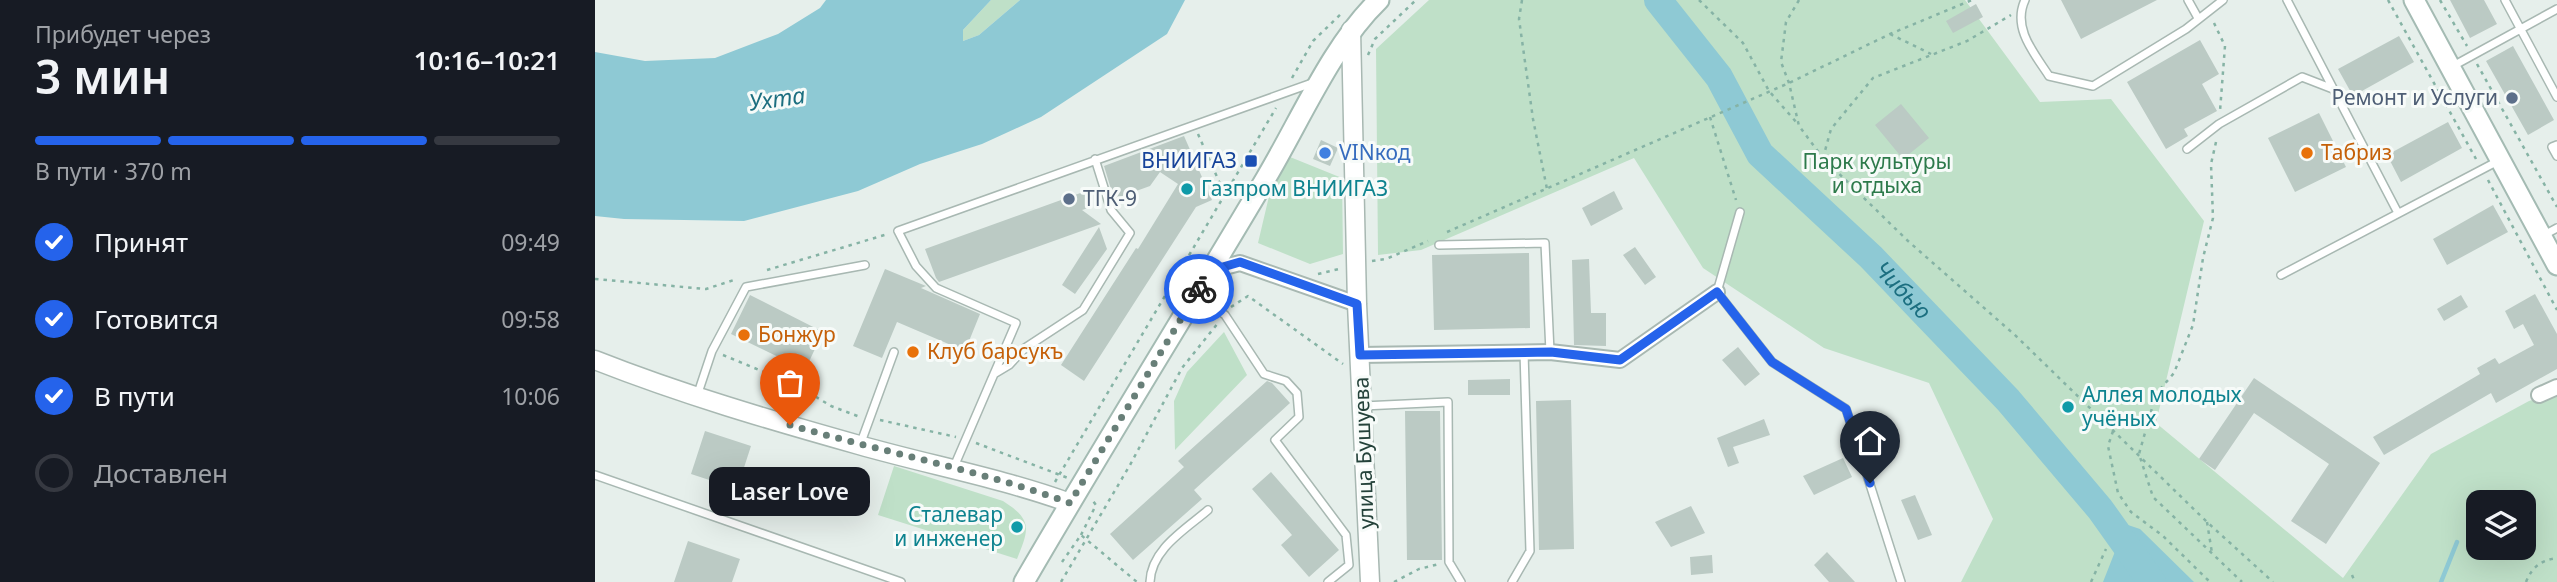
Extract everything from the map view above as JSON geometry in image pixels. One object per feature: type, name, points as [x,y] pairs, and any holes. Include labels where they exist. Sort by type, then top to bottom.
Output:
[{"type":"main road","points":[[1024,582],[1351,30],[1379,0]]},
{"type":"main road","points":[[2414,0],[2500,160],[2549,232],[2557,265]]},
{"type":"street","name":"улица Бушуева","points":[[1351,30],[1357,304],[1370,582]]},
{"type":"street","points":[[1209,271],[1240,262],[1357,304]]},
{"type":"street","points":[[1360,355],[1551,352],[1620,360],[1717,292]]},
{"type":"street","points":[[595,359],[697,397],[860,445],[1048,495],[1074,495]]},
{"type":"street","points":[[2539,394],[2557,387]]},
{"type":"lane","points":[[2188,0],[2198,19]]},
{"type":"lane","points":[[2024,3],[2022,35],[2049,76],[2093,86],[2186,29],[2224,0]]},
{"type":"lane","points":[[2287,0],[2398,213]]},
{"type":"lane","points":[[2505,0],[2557,97]]},
{"type":"lane","points":[[2450,67],[2557,9]]},
{"type":"lane","points":[[2187,149],[2220,124],[2302,77],[2333,89]]},
{"type":"lane","points":[[953,469],[1016,323],[936,288],[916,267],[898,231],[1322,79]]},
{"type":"lane","points":[[2557,145],[2552,147],[2557,156]]},
{"type":"lane","points":[[993,375],[1009,365],[1025,348],[1083,310],[1130,233],[1111,210],[1095,159]]},
{"type":"lane","points":[[2281,275],[2500,160]]},
{"type":"lane","points":[[1740,212],[1717,292],[1772,362],[1846,409],[1901,582]]},
{"type":"lane","points":[[1439,246],[1545,243],[1551,352]]},
{"type":"lane","points":[[697,397],[712,351],[746,287],[865,265]]},
{"type":"lane","points":[[1196,294],[1225,315],[1264,374],[1286,381],[1297,393],[1299,417],[1276,440],[1346,535],[1349,565],[1328,582]]},
{"type":"lane","points":[[860,445],[894,352]]},
{"type":"lane","points":[[1512,582],[1531,551],[1524,352]]},
{"type":"lane","points":[[1362,406],[1448,402],[1449,562],[1461,582]]},
{"type":"lane","points":[[595,475],[901,582]]},
{"type":"lane","points":[[1150,582],[1150,575],[1161,550],[1208,510]]},
{"type":"path","points":[[1364,64],[1375,39],[1416,0]]},
{"type":"path","points":[[1522,0],[1519,19],[1533,119],[1547,189]]},
{"type":"path","points":[[1699,0],[1743,43],[1769,91],[1823,158],[1908,241],[2016,335],[2207,522],[2273,582]]},
{"type":"path","points":[[1799,0],[1786,22],[1781,62],[1799,126]]},
{"type":"path","points":[[1313,275],[1356,263],[1386,259],[1972,0]]},
{"type":"path","points":[[2388,0],[2557,310]]},
{"type":"path","points":[[2440,0],[2557,207]]},
{"type":"path","points":[[1823,158],[1831,129],[1873,78],[1967,41],[2011,16],[2024,3]]},
{"type":"path","points":[[2214,5],[2214,24],[2225,46],[2220,124],[2211,164],[2213,218],[2203,258],[2193,325],[2174,373],[2156,394],[2139,454],[2153,497],[2242,582]]},
{"type":"path","points":[[1048,495],[1260,139],[1313,41],[1347,8]]},
{"type":"path","points":[[1890,34],[1932,55]]},
{"type":"path","points":[[1710,117],[1740,212]]},
{"type":"path","points":[[1194,124],[1225,195]]},
{"type":"path","points":[[757,273],[898,231]]},
{"type":"path","points":[[595,279],[706,289],[745,277]]},
{"type":"path","points":[[1061,582],[1130,465],[1182,368],[1231,306],[1248,296],[1343,364]]},
{"type":"path","points":[[712,351],[799,386],[831,405],[865,418],[966,439],[1060,474],[1074,495],[1096,505],[1081,535],[1062,562]]},
{"type":"path","points":[[2114,430],[2108,446],[2118,493],[2131,512],[2163,536],[2210,582]]},
{"type":"path","points":[[2207,522],[2212,554]]},
{"type":"path","points":[[1081,535],[1137,582]]},
{"type":"path","points":[[2091,582],[2106,549]]},
{"type":"path","points":[[2526,582],[2537,565],[2547,559],[2557,558]]},
{"type":"path","points":[[1394,582],[1419,569],[1449,562]]},
{"type":"path","points":[[2352,575],[2355,582]]},
{"type":"green space","points":[[991,0],[1020,0],[979,35],[963,41],[963,30]]},
{"type":"green space","name":"Парк культуры и отдыха","points":[[1429,0],[1965,0],[2040,102],[2111,99],[2204,221],[2156,423],[2343,578],[2431,454],[2529,401],[2557,392],[2557,582],[1961,582],[1993,519],[1929,383],[1824,348],[1703,268],[1634,158],[1421,250],[1378,255],[1376,49]]},
{"type":"green space","points":[[1290,157],[1342,178],[1343,254],[1310,264],[1258,243],[1270,192]]},
{"type":"green space","points":[[1224,332],[1247,375],[1175,450],[1174,401],[1187,372]]},
{"type":"green space","points":[[894,466],[1003,501],[1013,508],[1020,514],[1026,526],[1017,559],[878,515]]},
{"type":"water","name":"Ухта","points":[[826,0],[991,0],[963,30],[963,41],[979,35],[1020,0],[1185,0],[1167,34],[1041,117],[982,144],[920,164],[858,191],[744,221],[595,216],[595,52],[645,61],[715,58],[778,34],[820,8]]},
{"type":"water","points":[[2125,524],[2140,529],[2194,582],[2103,582],[2116,549],[2111,542]]},
{"type":"building","points":[[2061,0],[2157,0],[2081,39]]},
{"type":"building","points":[[2450,0],[2484,0],[2497,24],[2470,38]]},
{"type":"building","points":[[1976,4],[1983,17],[1953,33],[1946,21]]},
{"type":"building","points":[[2399,36],[2414,62],[2353,96],[2338,69]]},
{"type":"building","points":[[2200,40],[2219,74],[2202,84],[2217,111],[2184,129],[2188,136],[2166,149],[2127,82]]},
{"type":"building","points":[[2513,46],[2554,120],[2528,135],[2486,61]]},
{"type":"building","points":[[1901,104],[1929,138],[1903,159],[1875,125]]},
{"type":"building","name":"Табриз","points":[[2319,113],[2346,167],[2295,192],[2268,138]]},
{"type":"building","points":[[2448,122],[2462,148],[2401,182],[2387,155]]},
{"type":"building","points":[[1184,136],[1212,200],[1196,207],[1084,381],[1061,365],[1178,184],[1160,172],[1150,186],[1114,199],[1104,166]]},
{"type":"building","name":"VINкод","points":[[1321,140],[1338,148],[1330,166],[1313,159]]},
{"type":"building","points":[[1086,191],[1092,207],[1082,210],[1101,224],[939,282],[936,278],[925,249]]},
{"type":"building","points":[[1614,191],[1623,209],[1591,226],[1582,208]]},
{"type":"building","points":[[2493,205],[2508,232],[2447,265],[2433,239]]},
{"type":"building","points":[[1099,227],[1107,249],[1075,294],[1062,285]]},
{"type":"building","points":[[1635,247],[1656,277],[1645,285],[1623,255]]},
{"type":"building","points":[[1529,253],[1530,328],[1434,330],[1432,255]]},
{"type":"building","points":[[1589,259],[1591,313],[1606,313],[1606,346],[1574,345],[1572,260]]},
{"type":"building","points":[[885,269],[926,286],[921,288],[980,314],[965,351],[897,322],[882,358],[853,346]]},
{"type":"building","points":[[2535,294],[2557,334],[2557,369],[2496,403],[2491,393],[2384,455],[2373,437],[2480,374],[2477,368],[2495,358],[2499,364],[2534,345],[2523,324],[2514,329],[2505,311]]},
{"type":"building","points":[[750,295],[823,332],[805,370],[731,334]]},
{"type":"building","points":[[2461,295],[2468,307],[2444,321],[2437,309]]},
{"type":"building","points":[[1738,347],[1760,374],[1745,386],[1722,360]]},
{"type":"building","points":[[2254,378],[2380,463],[2326,544],[2291,521],[2329,464],[2254,413],[2215,470],[2199,459]]},
{"type":"building","points":[[1510,379],[1510,395],[1468,395],[1468,380]]},
{"type":"building","points":[[1267,381],[1290,403],[1194,490],[1202,499],[1133,560],[1110,534],[1184,467],[1178,461]]},
{"type":"building","points":[[1571,400],[1574,549],[1539,550],[1536,401]]},
{"type":"building","points":[[1405,411],[1440,411],[1442,560],[1407,560]]},
{"type":"building","points":[[1764,419],[1770,435],[1733,447],[1739,463],[1728,467],[1717,438]]},
{"type":"building","points":[[705,431],[751,446],[737,489],[691,474]]},
{"type":"building","points":[[1843,458],[1852,477],[1814,495],[1803,476]]},
{"type":"building","points":[[1271,472],[1339,550],[1309,577],[1281,545],[1292,535],[1252,489]]},
{"type":"building","points":[[1915,495],[1932,535],[1918,540],[1901,500]]},
{"type":"building","points":[[1691,506],[1705,533],[1671,547],[1655,522]]},
{"type":"building","points":[[688,541],[740,559],[732,582],[674,582]]},
{"type":"building","points":[[1827,552],[1855,582],[1829,582],[1814,565]]},
{"type":"building","points":[[1712,555],[1713,573],[1691,575],[1690,557]]},
{"type":"waterway","name":"Чибью","points":[[1658,0],[1719,77],[1760,154],[1871,257],[2008,400],[2100,509],[2152,582]]},
{"type":"waterway","points":[[2441,582],[2457,542]]},
{"type":"way so far","points":[[790,425],[998,480],[1070,503],[1199,289]]},
{"type":"place","name":"Ремонт и Услуги","points":[[2512,98]]},
{"type":"place","name":"VINкод","points":[[1325,153]]},
{"type":"place","name":"Табриз","points":[[2307,153]]},
{"type":"place","name":"ВНИИГАЗ","points":[[1251,161]]},
{"type":"place","name":"Газпром ВНИИГАЗ","points":[[1187,189]]},
{"type":"place","name":"ТГК-9","points":[[1069,199]]},
{"type":"place","name":"Бонжур","points":[[744,335]]},
{"type":"place","name":"Клуб барсукъ","points":[[913,352]]},
{"type":"place","name":"Аллея молодых учёных","points":[[2068,407]]},
{"type":"place","name":"Laser Love","points":[[790,425]]},
{"type":"place","name":"Сталевар и инженер","points":[[1017,527]]},
{"type":"route","points":[[1199,289],[1209,271],[1240,262],[1357,304],[1360,355],[1551,352],[1620,360],[1717,292],[1772,362],[1846,409],[1870,483]]}]
